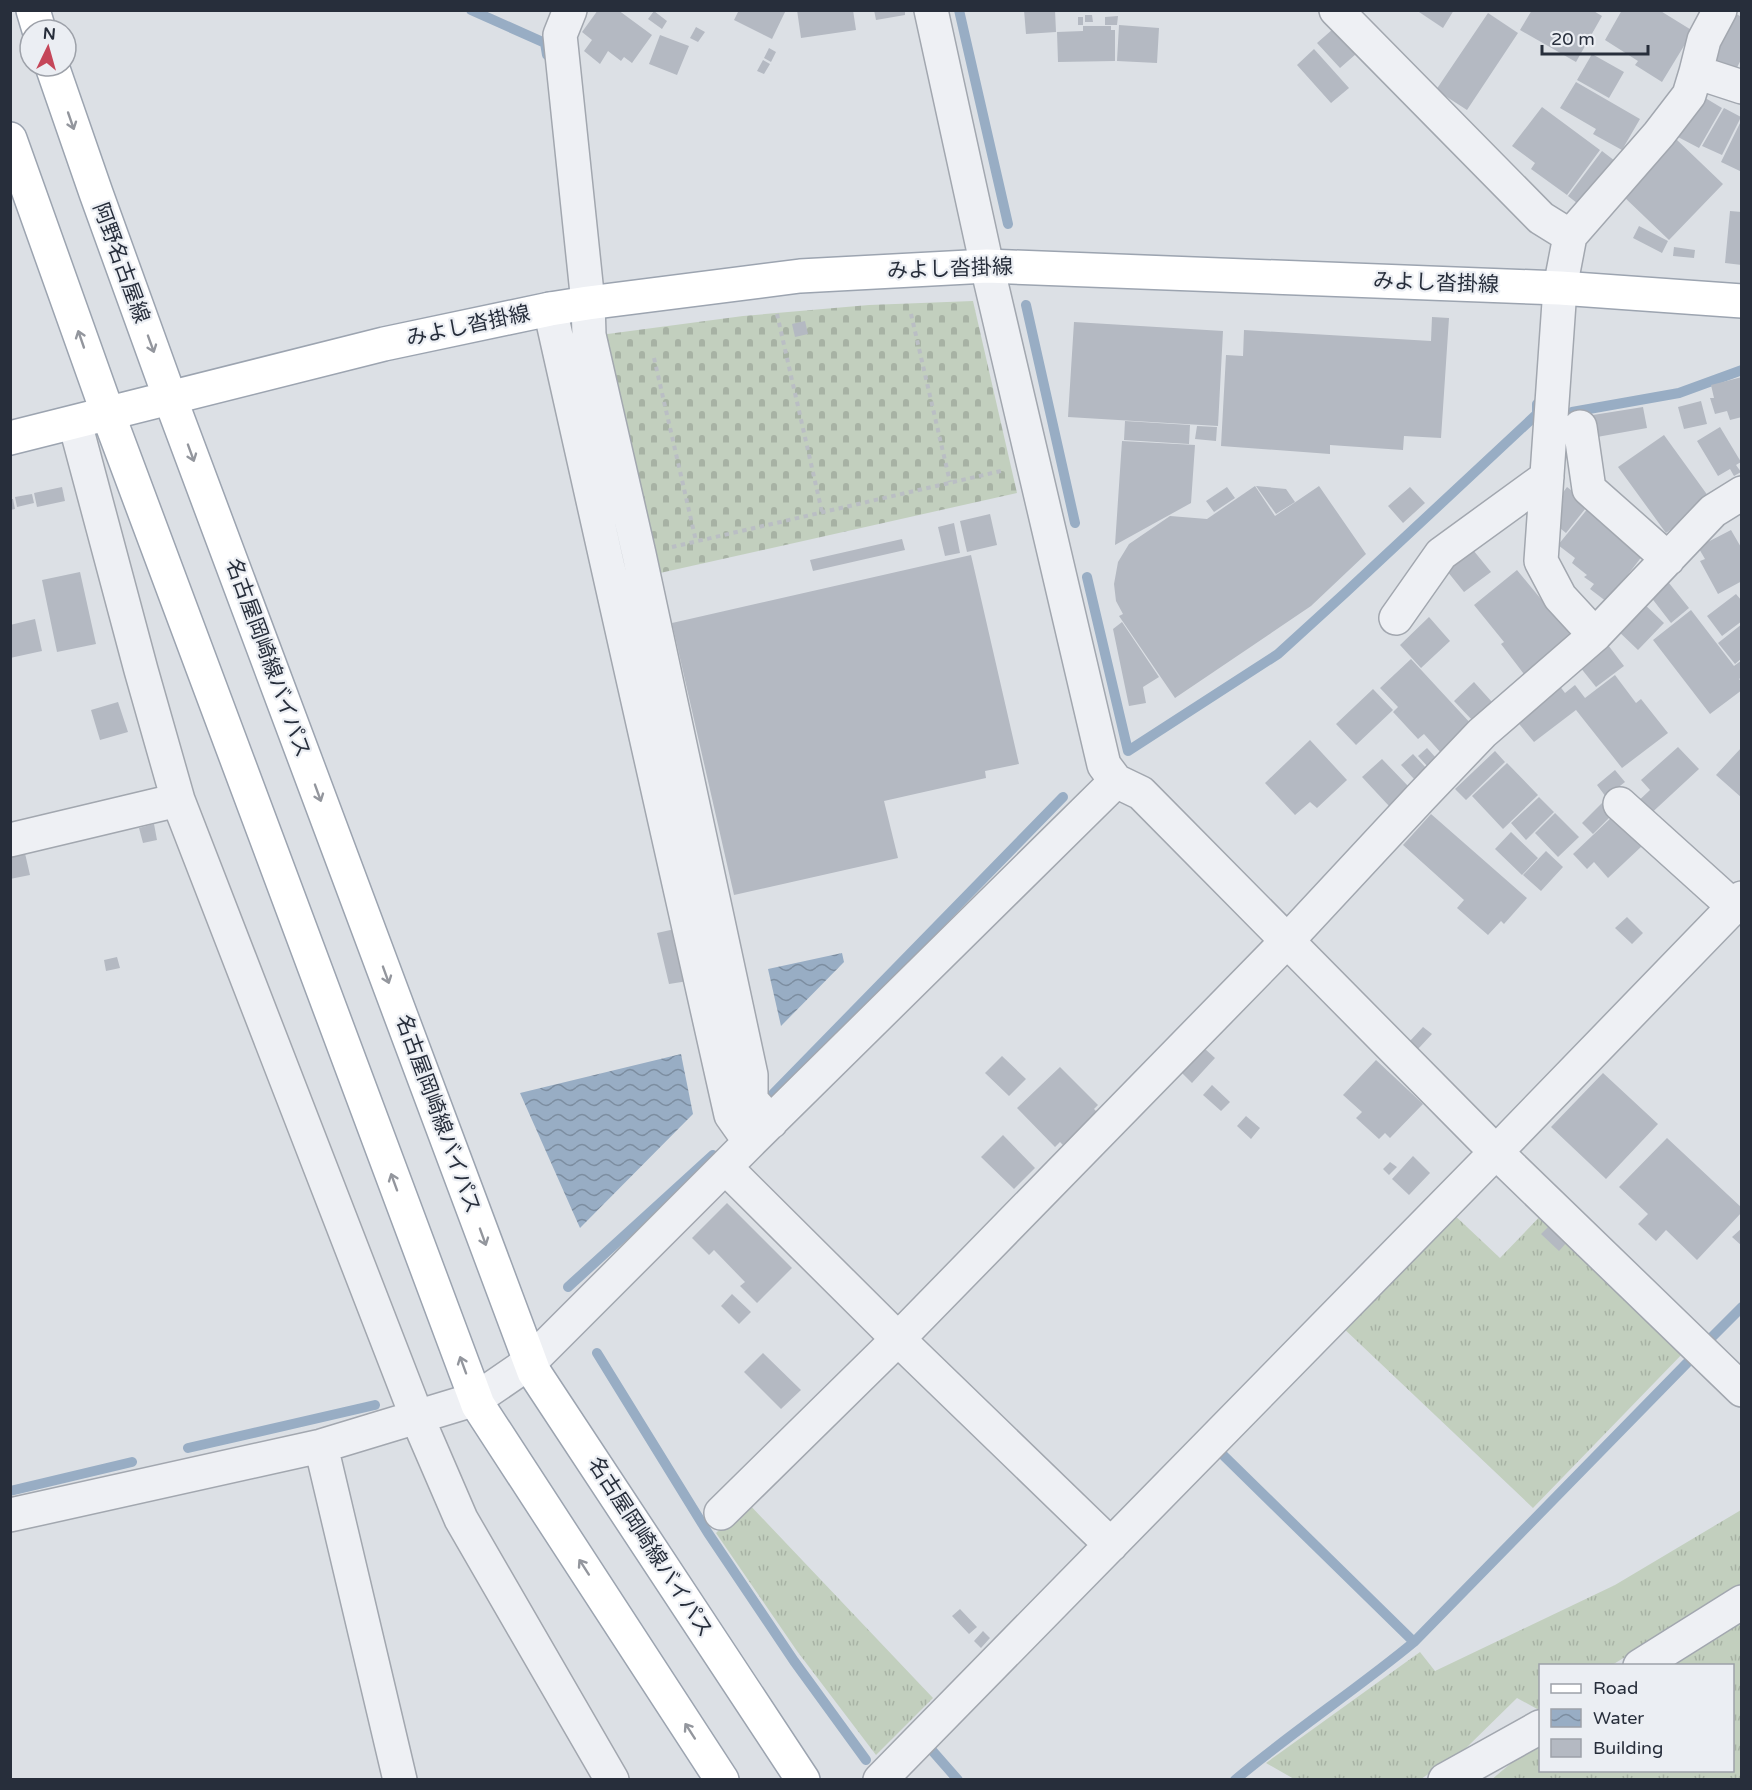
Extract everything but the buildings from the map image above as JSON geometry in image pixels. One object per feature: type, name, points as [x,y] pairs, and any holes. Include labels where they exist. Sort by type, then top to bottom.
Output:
[{"type":"main road","name":"阿野名古屋線","points":[[56,78],[171,398]]},
{"type":"main road","points":[[10,139],[108,414],[478,1406],[722,1779]]},
{"type":"main road","name":"みよし沓掛線","points":[[171,398],[384,344],[550,309],[800,276],[987,266],[1560,288],[1742,301]]},
{"type":"main road","points":[[10,438],[171,398]]},
{"type":"main road","name":"名古屋岡崎線バイパス","points":[[171,398],[534,1372],[803,1779]]},
{"type":"street","points":[[570,10],[560,35],[588,303],[589,335],[639,554],[751,1075],[751,1100],[760,1132]]},
{"type":"street","points":[[931,10],[987,266],[1104,765],[1116,781],[1141,793],[1496,1152],[1742,1390]]},
{"type":"street","points":[[1336,10],[1541,218],[1570,236]]},
{"type":"street","points":[[1595,635],[1560,597],[1541,561],[1560,288],[1570,236],[1659,134],[1689,95],[1704,40],[1720,10]]},
{"type":"street","points":[[1696,72],[1742,87]]},
{"type":"street","points":[[550,309],[730,1114],[760,1132]]},
{"type":"street","points":[[75,423],[178,800],[417,1417],[461,1519],[612,1779]]},
{"type":"street","points":[[1580,427],[1589,489],[1668,559]]},
{"type":"street","points":[[1396,618],[1441,554],[1547,477]]},
{"type":"street","points":[[721,1513],[898,1340],[1286,942],[1482,733],[1595,635],[1713,511],[1742,493]]},
{"type":"street","points":[[10,1515],[321,1446],[476,1399],[530,1362],[1116,781]]},
{"type":"street","points":[[10,840],[178,800]]},
{"type":"street","points":[[880,1779],[1496,1152],[1737,902],[1620,804]]},
{"type":"street","points":[[725,1167],[898,1340],[1110,1545]]},
{"type":"street","points":[[321,1446],[400,1779]]},
{"type":"street","points":[[1642,1664],[1742,1602]]},
{"type":"street","points":[[1445,1779],[1539,1728]]},
{"type":"path","points":[[774,305],[822,512]]},
{"type":"path","points":[[911,314],[950,483]]},
{"type":"path","points":[[654,358],[696,541]]},
{"type":"path","points":[[639,554],[1034,464]]},
{"type":"green space","points":[[973,301],[1017,493],[651,575],[600,335],[743,316],[869,305]]},
{"type":"green space","points":[[1547,1209],[1687,1349],[1533,1508],[1340,1325],[1450,1211],[1500,1258]]},
{"type":"green space","points":[[747,1502],[933,1698],[876,1755],[797,1651],[716,1533]]},
{"type":"green space","points":[[1741,1510],[1741,1587],[1614,1664],[1539,1664],[1539,1710],[1517,1698],[1463,1751],[1421,1779],[1294,1779],[1266,1763],[1420,1652],[1435,1671],[1615,1585]]},
{"type":"green space","points":[[1741,1616],[1741,1779],[1491,1780],[1539,1740],[1539,1772],[1734,1772],[1734,1664],[1664,1664]]},
{"type":"water","points":[[842,953],[844,962],[781,1026],[768,969]]},
{"type":"water","points":[[681,1054],[693,1114],[580,1228],[520,1093]]},
{"type":"waterway","points":[[471,10],[545,43],[547,55]]},
{"type":"waterway","points":[[959,10],[1008,224]]},
{"type":"waterway","points":[[1026,305],[1075,523]]},
{"type":"waterway","points":[[1572,412],[1679,393],[1742,370]]},
{"type":"waterway","points":[[1087,577],[1128,751],[1278,654],[1537,414],[1537,404]]},
{"type":"waterway","points":[[773,1094],[1063,797]]},
{"type":"waterway","points":[[568,1287],[713,1155]]},
{"type":"waterway","points":[[1705,1344],[1742,1307]]},
{"type":"waterway","points":[[597,1353],[708,1533],[794,1661],[866,1760]]},
{"type":"waterway","points":[[1235,1780],[1414,1642],[1687,1363]]},
{"type":"waterway","points":[[188,1448],[375,1405]]},
{"type":"waterway","points":[[1223,1455],[1414,1642]]},
{"type":"waterway","points":[[10,1491],[132,1462]]},
{"type":"waterway","points":[[924,1753],[929,1747],[958,1780]]}]
